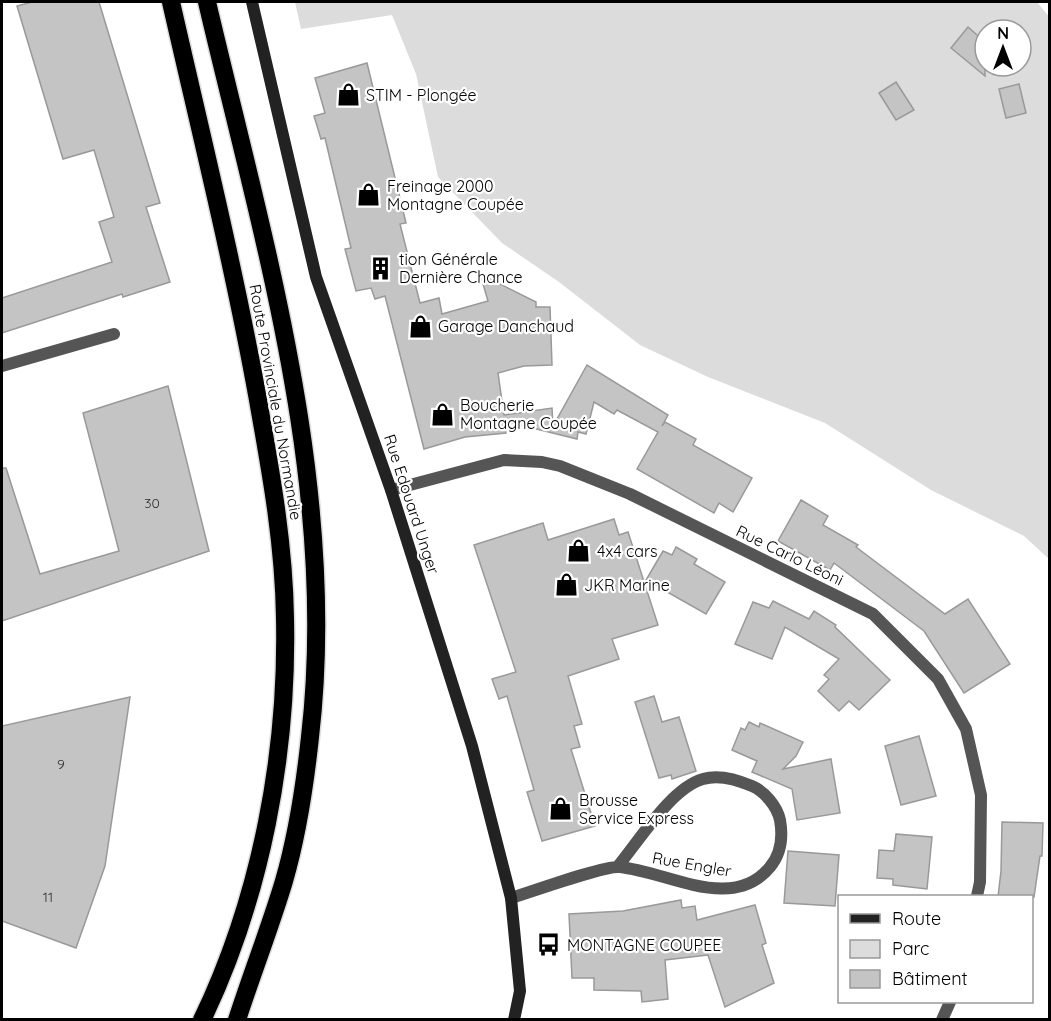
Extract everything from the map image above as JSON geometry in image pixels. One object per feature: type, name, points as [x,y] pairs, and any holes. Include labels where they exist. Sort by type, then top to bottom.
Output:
[{"type":"highway","name":"Route Provinciale du Normandie","points":[[171,2],[246,336],[278,510],[285,618],[279,755],[258,862],[222,978],[202,1020]]},
{"type":"highway","name":"Route Provinciale du Normandie","points":[[207,2],[285,340],[306,459],[317,577],[316,670],[310,739],[298,810],[284,879],[237,1020]]},
{"type":"street","name":"Rue Edouard Unger","points":[[252,2],[316,277],[392,490],[471,746],[511,898],[520,991],[514,1020]]},
{"type":"street","points":[[2,366],[114,334]]},
{"type":"street","name":"Rue Carlo Léoni","points":[[392,490],[479,465],[520,460],[560,466],[630,494],[873,614],[938,679],[966,729],[981,795],[980,882],[977,895]]},
{"type":"street","name":"Rue Engler","points":[[704,778],[734,778],[763,791],[780,818],[780,855],[759,880],[733,889],[688,883],[618,866],[682,791],[704,778]]},
{"type":"street","points":[[511,898],[618,866]]},
{"type":"street","points":[[942,1020],[950,1003]]},
{"type":"green space","points":[[295,2],[1037,2],[1050,18],[1049,559],[1024,536],[931,490],[825,423],[708,377],[640,345],[559,282],[502,243],[438,177],[416,74],[392,15],[301,29]]},
{"type":"building","points":[[32,2],[99,2],[160,203],[146,207],[170,282],[123,297],[122,294],[2,333],[2,298],[112,262],[99,222],[114,217],[94,150],[63,159],[17,6]]},
{"type":"building","points":[[968,27],[973,31],[973,66],[951,48]]},
{"type":"building","points":[[367,63],[406,223],[400,224],[420,303],[439,298],[442,314],[488,301],[480,274],[536,302],[536,307],[550,307],[552,365],[524,366],[498,373],[504,415],[552,408],[553,426],[587,365],[668,415],[662,426],[665,422],[696,439],[693,445],[752,478],[733,512],[719,503],[714,513],[637,469],[658,432],[617,410],[614,414],[594,402],[586,434],[578,432],[577,439],[504,421],[506,433],[465,437],[424,449],[385,296],[375,299],[371,288],[356,291],[345,249],[351,248],[325,138],[321,139],[314,116],[325,113],[315,78]]},
{"type":"building","points":[[896,82],[914,110],[896,120],[879,93]]},
{"type":"building","points":[[1019,84],[1026,113],[1006,118],[999,89]]},
{"type":"building","points":[[168,386],[209,551],[2,621],[2,468],[6,468],[40,574],[119,551],[83,413]]},
{"type":"building","points":[[801,500],[828,516],[823,525],[858,545],[856,547],[945,614],[968,599],[1010,664],[964,693],[924,631],[834,563],[830,570],[778,541]]},
{"type":"building","name":"JKR Marine","points":[[614,519],[619,535],[628,532],[658,625],[612,639],[619,659],[568,676],[582,724],[574,726],[580,747],[571,749],[595,826],[542,841],[527,792],[534,790],[507,696],[499,699],[492,679],[516,672],[474,545],[543,523],[548,540]]},
{"type":"building","points":[[676,547],[697,559],[694,564],[725,582],[706,614],[646,580],[663,551],[672,555]]},
{"type":"building","points":[[773,601],[809,619],[814,611],[836,625],[835,627],[890,680],[859,710],[849,701],[839,711],[818,691],[829,679],[824,675],[839,659],[785,627],[772,659],[735,644],[753,602],[769,608]]},
{"type":"building","points":[[654,696],[662,722],[679,717],[696,771],[672,779],[671,775],[659,778],[635,702]]},
{"type":"building","points":[[130,697],[105,866],[76,948],[2,921],[2,726]]},
{"type":"building","points":[[749,722],[759,727],[760,723],[803,742],[796,756],[783,769],[831,759],[840,813],[797,820],[792,789],[752,772],[757,761],[732,750],[741,728],[745,730]]},
{"type":"building","points":[[919,736],[936,796],[901,805],[885,746]]},
{"type":"building","points":[[1002,822],[1043,823],[1042,856],[1040,856],[1034,897],[1033,895],[998,895]]},
{"type":"building","points":[[896,834],[932,837],[927,889],[893,885],[893,879],[877,878],[879,850],[894,851]]},
{"type":"building","points":[[788,851],[839,855],[835,906],[784,903]]},
{"type":"building","points":[[681,900],[682,908],[695,906],[697,920],[755,905],[766,943],[762,945],[774,983],[725,1007],[708,955],[665,960],[668,999],[642,1002],[641,991],[594,990],[594,978],[572,978],[569,914],[623,911]]},
{"type":"place","name":"STIM - Plongée","points":[[348,95]]},
{"type":"place","name":"Freinage 2000 Montagne Coupée","points":[[369,195]]},
{"type":"place","name":"tion Générale Dernière Chance","points":[[381,268]]},
{"type":"place","name":"Garage Danchaud","points":[[420,326]]},
{"type":"place","name":"Boucherie Montagne Coupée","points":[[442,414]]},
{"type":"place","name":"4x4 cars","points":[[579,551]]},
{"type":"place","name":"JKR Marine","points":[[566,585]]},
{"type":"place","name":"Brousse Service Express","points":[[561,809]]},
{"type":"place","name":"MONTAGNE COUPEE","points":[[549,945]]}]
